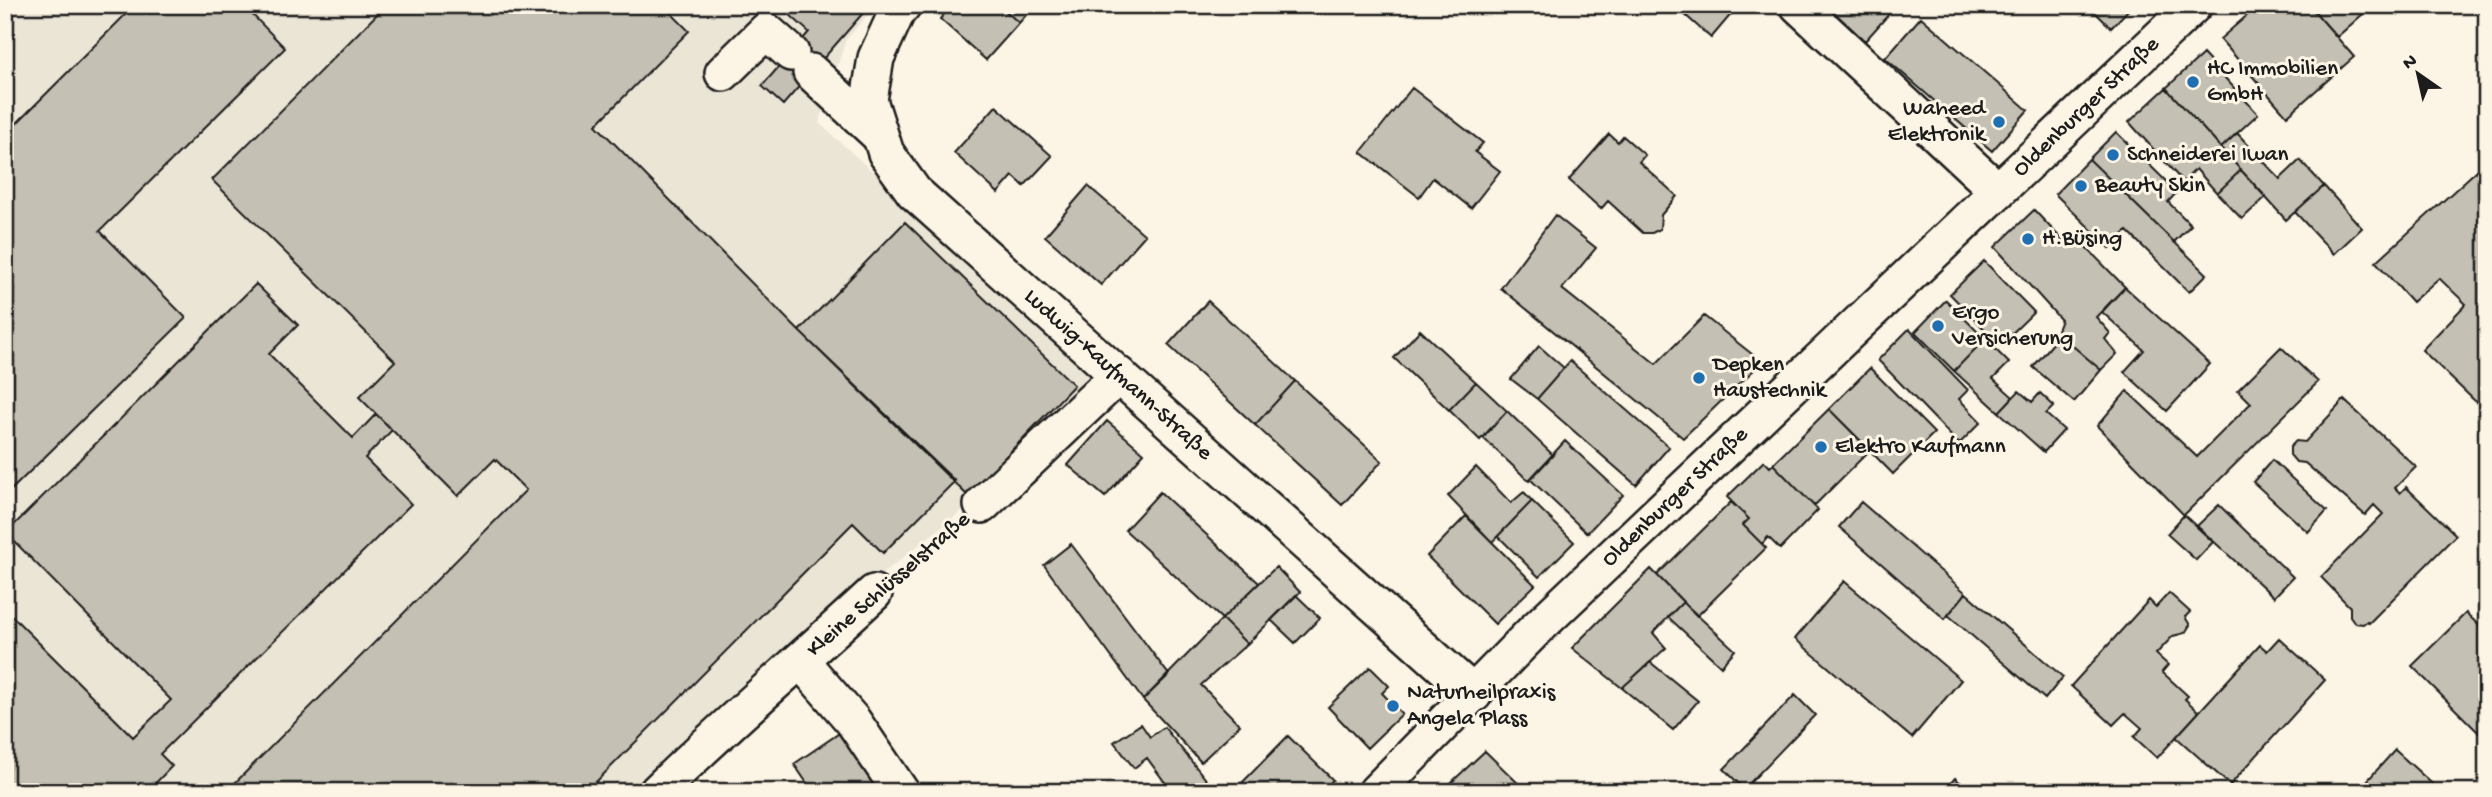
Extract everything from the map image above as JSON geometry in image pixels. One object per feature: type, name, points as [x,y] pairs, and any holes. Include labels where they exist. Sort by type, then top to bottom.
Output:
[{"type":"street","name":"Ludwig-Kaufmann-Straße","points":[[903,5],[881,47],[869,100],[887,153],[914,192],[1474,694]]},
{"type":"street","points":[[1798,5],[1998,191]]},
{"type":"street","name":"Oldenburger Straße","points":[[1376,792],[1542,624],[2194,5]]},
{"type":"street","points":[[723,73],[766,31],[881,137]]},
{"type":"street","name":"Kleine Schlüsselstraße","points":[[982,505],[1119,375]]},
{"type":"street","name":"Kleine Schlüsselstraße","points":[[657,792],[724,726],[801,661],[874,593]]},
{"type":"street","points":[[801,661],[853,721],[901,792]]},
{"type":"path","name":"Kleine Schlüsselstraße","points":[[874,593],[982,505]]},
{"type":"shaded area","points":[[5,5],[876,5],[846,40],[819,123],[1096,374],[972,503],[867,586],[646,792],[5,792]]},
{"type":"building","points":[[135,5],[243,5],[285,48],[100,231],[186,318],[5,496],[5,135]]},
{"type":"building","points":[[386,5],[663,5],[689,31],[596,125],[799,331],[955,481],[883,553],[853,523],[586,792],[226,792],[526,490],[495,459],[458,496],[359,397],[395,361],[212,180]]},
{"type":"building","points":[[779,5],[870,5],[783,105],[762,86],[809,32]]},
{"type":"building","points":[[952,5],[999,5],[1019,23],[986,60],[940,19]]},
{"type":"building","points":[[999,5],[1035,5],[1019,23]]},
{"type":"building","points":[[1674,5],[1739,5],[1711,38]]},
{"type":"building","points":[[1826,5],[1897,5],[1865,41]]},
{"type":"building","points":[[2088,5],[2133,5],[2111,28]]},
{"type":"building","points":[[2259,5],[2309,5],[2354,57],[2287,116],[2220,39]]},
{"type":"building","points":[[2309,5],[2373,5],[2337,37]]},
{"type":"building","points":[[1921,17],[2028,110],[1992,151],[1885,58]]},
{"type":"building","points":[[2203,54],[2258,114],[2221,148],[2166,88]]},
{"type":"building","points":[[1412,88],[1483,143],[1475,152],[1500,171],[1471,208],[1433,178],[1419,197],[1361,152]]},
{"type":"building","points":[[2166,88],[2241,170],[2217,193],[2196,169],[2183,182],[2129,122]]},
{"type":"building","points":[[996,106],[1052,156],[1024,186],[1013,176],[998,193],[954,153]]},
{"type":"building","points":[[2116,132],[2177,192],[2168,202],[2191,225],[2174,242],[2089,159]]},
{"type":"building","points":[[2237,133],[2280,179],[2300,160],[2324,186],[2286,220],[2221,148]]},
{"type":"building","points":[[1609,134],[1618,142],[1623,136],[1645,155],[1639,162],[1677,196],[1661,215],[1660,229],[1652,233],[1643,233],[1608,201],[1601,209],[1569,180]]},
{"type":"building","points":[[2089,159],[2207,274],[2189,292],[2127,231],[2110,248],[2055,194]]},
{"type":"building","points":[[2487,161],[2487,393],[2477,403],[2422,350],[2466,304],[2439,278],[2412,302],[2376,262]]},
{"type":"building","points":[[2241,170],[2266,197],[2242,219],[2217,193]]},
{"type":"building","points":[[1088,186],[1145,235],[1101,285],[1045,236]]},
{"type":"building","points":[[2324,186],[2362,228],[2334,254],[2295,212]]},
{"type":"building","points":[[2034,210],[2068,246],[2077,238],[2125,287],[2096,317],[2110,333],[2105,339],[2117,354],[2101,370],[2060,335],[2057,330],[2061,320],[1995,247]]},
{"type":"building","points":[[1555,215],[1596,248],[1562,289],[1656,364],[1704,316],[1762,362],[1683,438],[1501,288]]},
{"type":"building","points":[[905,222],[1074,385],[968,496],[799,331]]},
{"type":"building","points":[[1984,261],[2034,312],[2000,345],[1950,294]]},
{"type":"building","points":[[256,284],[298,325],[269,354],[353,438],[376,414],[392,430],[365,458],[411,504],[160,754],[172,766],[147,792],[5,792],[5,609],[133,737],[171,700],[6,533]]},
{"type":"building","points":[[2125,287],[2210,364],[2167,411],[2124,372],[2144,350],[2102,312]]},
{"type":"building","points":[[1946,300],[1985,339],[1954,371],[1915,332]]},
{"type":"building","points":[[1208,301],[1295,381],[1255,425],[1168,345]]},
{"type":"building","points":[[1909,329],[1968,390],[1959,399],[1981,422],[1959,444],[1878,360]]},
{"type":"building","points":[[1420,330],[1476,382],[1449,410],[1394,358]]},
{"type":"building","points":[[2060,335],[2101,370],[2074,402],[2033,367]]},
{"type":"building","points":[[1985,339],[2009,363],[1993,379],[2013,397],[1999,412],[1954,371]]},
{"type":"building","points":[[1539,346],[1564,368],[1537,399],[1511,379]]},
{"type":"building","points":[[2281,347],[2318,382],[2184,515],[2097,426],[2127,391],[2197,457],[2251,403],[2238,390]]},
{"type":"building","points":[[1570,361],[1669,447],[1636,485],[1537,399]]},
{"type":"building","points":[[1870,368],[1934,433],[1893,474],[1829,409]]},
{"type":"building","points":[[1295,381],[1382,461],[1342,505],[1255,425]]},
{"type":"building","points":[[1476,382],[1507,411],[1480,440],[1449,410]]},
{"type":"building","points":[[2019,391],[2032,402],[2040,393],[2054,406],[2046,414],[2064,430],[2044,452],[1999,412]]},
{"type":"building","points":[[2344,400],[2416,467],[2395,488],[2400,493],[2406,487],[2456,535],[2369,623],[2367,621],[2363,624],[2355,623],[2350,616],[2350,607],[2321,577],[2383,514],[2374,505],[2365,515],[2305,463],[2296,462],[2290,455],[2290,447],[2296,441],[2305,442]]},
{"type":"building","points":[[1829,409],[1870,450],[1814,506],[1773,464]]},
{"type":"building","points":[[1507,411],[1553,455],[1529,481],[1483,438]]},
{"type":"building","points":[[1107,421],[1144,453],[1105,497],[1068,465]]},
{"type":"building","points":[[1565,441],[1623,495],[1587,533],[1530,479]]},
{"type":"building","points":[[2272,460],[2327,511],[2308,532],[2253,482]]},
{"type":"building","points":[[1764,461],[1770,467],[1773,464],[1818,510],[1780,549],[1768,537],[1762,544],[1743,525],[1749,519],[1727,497]]},
{"type":"building","points":[[1476,467],[1511,503],[1524,492],[1532,501],[1492,542],[1448,496]]},
{"type":"building","points":[[1160,492],[1259,583],[1222,619],[1125,530]]},
{"type":"building","points":[[1532,501],[1574,542],[1539,577],[1498,536]]},
{"type":"building","points":[[1731,502],[1749,519],[1743,525],[1766,548],[1697,616],[1657,575]]},
{"type":"building","points":[[1861,502],[1966,593],[1945,619],[1839,527]]},
{"type":"building","points":[[2219,505],[2293,577],[2274,597],[2197,526]]},
{"type":"building","points":[[2184,515],[2213,542],[2196,560],[2167,534]]},
{"type":"building","points":[[1466,516],[1535,585],[1495,624],[1427,556]]},
{"type":"building","points":[[1071,544],[1169,675],[1143,700],[1044,565]]},
{"type":"building","points":[[1276,567],[1300,592],[1247,644],[1222,619]]},
{"type":"building","points":[[1651,569],[1683,602],[1653,633],[1666,648],[1622,688],[1572,648]]},
{"type":"building","points":[[1844,581],[1961,680],[1912,738],[1795,639]]},
{"type":"building","points":[[1966,593],[2063,677],[2045,699],[1948,615]]},
{"type":"building","points":[[2169,593],[2190,612],[2185,617],[2190,625],[2185,633],[2173,636],[2156,654],[2168,665],[2162,672],[2188,696],[2185,699],[2199,712],[2157,758],[2134,737],[2142,728],[2125,713],[2113,725],[2071,686],[2149,600],[2156,607]]},
{"type":"building","points":[[1296,595],[1320,618],[1295,643],[1271,620]]},
{"type":"building","points":[[1683,602],[1735,650],[1721,666],[1668,617]]},
{"type":"building","points":[[2466,613],[2487,633],[2487,741],[2412,666]]},
{"type":"building","points":[[1222,619],[1247,644],[1201,685],[1240,725],[1201,762],[1143,700]]},
{"type":"building","points":[[2279,638],[2325,680],[2230,785],[2176,737],[2260,645],[2267,651]]},
{"type":"building","points":[[1650,662],[1698,701],[1673,730],[1622,688]]},
{"type":"building","points":[[1370,667],[1389,686],[1382,693],[1402,714],[1367,748],[1328,707]]},
{"type":"building","points":[[1795,695],[1815,715],[1744,789],[1724,769]]},
{"type":"building","points":[[1141,724],[1150,737],[1164,727],[1216,792],[1172,792],[1147,758],[1134,768],[1114,742]]},
{"type":"building","points":[[844,730],[885,792],[813,792],[794,764]]},
{"type":"building","points":[[1288,736],[1333,780],[1321,792],[1244,792],[1238,787]]},
{"type":"building","points":[[2395,750],[2441,792],[2357,792]]},
{"type":"building","points":[[1485,751],[1527,792],[1441,792]]},
{"type":"building","points":[[1955,778],[1971,792],[1943,792]]},
{"type":"place","name":"HC Immobilien GmbH","points":[[2193,82]]},
{"type":"place","name":"Waheed Elektronik","points":[[1999,122]]},
{"type":"place","name":"Schneiderei Iwan","points":[[2113,155]]},
{"type":"place","name":"Beauty Skin","points":[[2081,186]]},
{"type":"place","name":"H.Büsing","points":[[2028,239]]},
{"type":"place","name":"Ergo Versicherung","points":[[1938,326]]},
{"type":"place","name":"Depken Haustechnik","points":[[1699,378]]},
{"type":"place","name":"Elektro Kaufmann","points":[[1821,447]]},
{"type":"place","name":"Naturheilpraxis Angela Plass","points":[[1393,706]]}]
